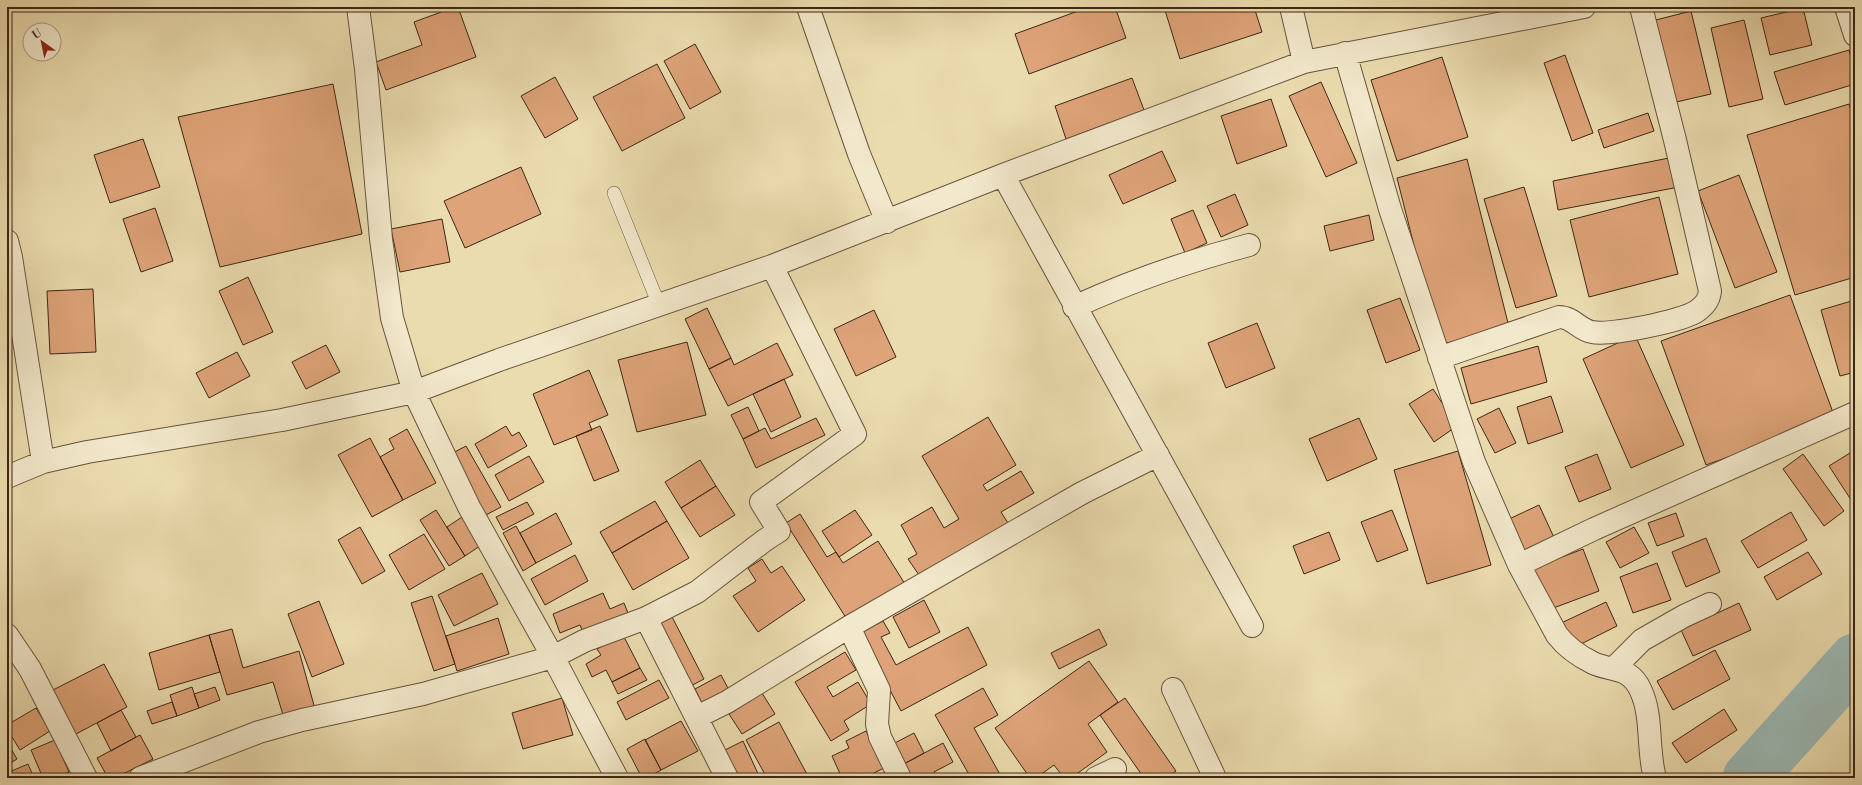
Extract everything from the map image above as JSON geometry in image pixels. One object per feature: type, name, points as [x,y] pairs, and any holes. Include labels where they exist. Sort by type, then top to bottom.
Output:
[{"type":"street","points":[[358,7],[366,69],[381,239],[391,310],[414,392],[469,507],[553,657],[617,778]]},
{"type":"street","points":[[808,7],[859,154],[887,222]]},
{"type":"street","points":[[1291,7],[1304,62]]},
{"type":"street","points":[[7,477],[43,462],[87,452],[282,420],[414,392],[499,360],[772,266],[887,222],[1003,175],[1304,62],[1584,7]]},
{"type":"street","points":[[1439,358],[1559,317],[1570,318],[1584,330],[1595,333],[1642,328],[1696,312],[1709,298],[1710,291],[1677,148],[1642,7]]},
{"type":"street","points":[[1846,7],[1855,35]]},
{"type":"street","points":[[1345,53],[1390,209],[1474,462],[1519,565],[1565,645],[1575,653],[1595,664],[1614,668],[1630,675],[1641,691],[1645,704],[1654,777]]},
{"type":"street","points":[[1003,175],[1252,626]]},
{"type":"street","points":[[7,241],[11,257],[43,462]]},
{"type":"street","points":[[1074,306],[1125,284],[1184,263],[1249,244]]},
{"type":"street","points":[[140,778],[259,732],[302,720],[424,694],[553,657],[584,641],[646,618],[697,592],[779,531],[761,502],[855,434],[772,266]]},
{"type":"street","points":[[1519,565],[1594,528],[1855,412]]},
{"type":"street","points":[[697,717],[727,702],[849,627],[1082,493],[1158,455]]},
{"type":"street","points":[[1614,668],[1642,640],[1684,616],[1710,604]]},
{"type":"street","points":[[646,618],[727,778]]},
{"type":"street","points":[[849,627],[879,690],[877,724],[880,736],[900,778]]},
{"type":"street","points":[[7,635],[30,669],[86,778]]},
{"type":"street","points":[[1172,689],[1215,778]]},
{"type":"lane","points":[[614,193],[659,305]]},
{"type":"building","points":[[458,7],[476,57],[386,90],[376,62],[422,45],[414,22]]},
{"type":"building","points":[[1089,7],[1115,7],[1126,38],[1029,74],[1015,34]]},
{"type":"building","points":[[1164,7],[1254,7],[1262,32],[1180,59]]},
{"type":"building","points":[[1803,8],[1812,45],[1770,55],[1761,18]]},
{"type":"building","points":[[1691,11],[1711,94],[1672,103],[1652,21]]},
{"type":"building","points":[[1744,20],[1763,99],[1729,107],[1711,28]]},
{"type":"building","points":[[695,44],[721,92],[690,109],[664,61]]},
{"type":"building","points":[[1849,50],[1855,71],[1855,84],[1785,105],[1774,72]]},
{"type":"building","points":[[1565,55],[1593,133],[1572,141],[1544,63]]},
{"type":"building","points":[[1442,57],[1468,137],[1397,161],[1371,80]]},
{"type":"building","points":[[657,64],[685,118],[622,151],[593,97]]},
{"type":"building","points":[[555,77],[578,119],[545,138],[521,96]]},
{"type":"building","points":[[1132,78],[1144,110],[1066,139],[1055,106]]},
{"type":"building","points":[[1321,82],[1357,163],[1326,177],[1289,96]]},
{"type":"building","points":[[333,84],[362,234],[220,267],[178,117]]},
{"type":"building","points":[[1271,99],[1287,146],[1237,164],[1221,116]]},
{"type":"building","points":[[1849,104],[1855,122],[1855,277],[1795,295],[1747,135]]},
{"type":"building","points":[[1648,113],[1654,131],[1604,148],[1598,130]]},
{"type":"building","points":[[143,139],[160,187],[110,203],[94,155]]},
{"type":"building","points":[[1162,151],[1176,181],[1123,204],[1109,175]]},
{"type":"building","points":[[1674,157],[1679,187],[1558,210],[1553,181]]},
{"type":"building","points":[[1467,159],[1509,327],[1439,345],[1397,178]]},
{"type":"building","points":[[521,167],[541,214],[465,248],[444,201]]},
{"type":"building","points":[[1739,175],[1777,272],[1735,288],[1698,191]]},
{"type":"building","points":[[1524,187],[1557,296],[1516,308],[1484,199]]},
{"type":"building","points":[[1235,194],[1248,225],[1221,237],[1207,206]]},
{"type":"building","points":[[1659,197],[1678,274],[1589,297],[1570,220]]},
{"type":"building","points":[[155,208],[173,261],[141,272],[123,219]]},
{"type":"building","points":[[1193,210],[1207,243],[1185,253],[1171,219]]},
{"type":"building","points":[[1369,215],[1374,240],[1330,251],[1324,226]]},
{"type":"building","points":[[442,219],[450,262],[400,272],[391,229]]},
{"type":"building","points":[[248,277],[273,332],[243,345],[219,291]]},
{"type":"building","points":[[93,289],[96,352],[50,354],[47,291]]},
{"type":"building","points":[[1790,295],[1835,418],[1706,465],[1661,341]]},
{"type":"building","points":[[1400,298],[1420,350],[1386,363],[1367,310]]},
{"type":"building","points":[[1855,300],[1855,372],[1840,376],[1821,310]]},
{"type":"building","points":[[707,308],[731,358],[709,369],[685,319]]},
{"type":"building","points":[[874,310],[896,357],[856,376],[834,329]]},
{"type":"building","points":[[1257,323],[1275,368],[1226,388],[1208,343]]},
{"type":"building","points":[[1635,335],[1684,445],[1631,468],[1583,359]]},
{"type":"building","points":[[687,342],[706,415],[637,432],[618,360]]},
{"type":"building","points":[[777,343],[793,375],[728,406],[709,369],[731,358],[734,365]]},
{"type":"building","points":[[326,345],[340,372],[306,389],[292,362]]},
{"type":"building","points":[[1538,346],[1547,382],[1471,404],[1461,368]]},
{"type":"building","points":[[237,352],[250,376],[209,398],[196,373]]},
{"type":"building","points":[[589,370],[608,415],[589,423],[592,430],[554,445],[533,394]]},
{"type":"building","points":[[784,379],[801,417],[771,432],[753,394]]},
{"type":"building","points":[[1433,389],[1457,426],[1434,442],[1409,404]]},
{"type":"building","points":[[1551,396],[1563,432],[1528,444],[1517,407]]},
{"type":"building","points":[[748,407],[759,431],[743,439],[731,415]]},
{"type":"building","points":[[1499,408],[1516,443],[1495,453],[1477,419]]},
{"type":"building","points":[[988,417],[1016,465],[983,485],[987,491],[1021,471],[1034,493],[1001,512],[1008,523],[919,575],[908,559],[917,554],[901,525],[932,507],[944,528],[959,519],[922,456]]},
{"type":"building","points":[[816,418],[825,435],[756,468],[743,439],[765,428],[771,439]]},
{"type":"building","points":[[1359,418],[1377,459],[1327,481],[1309,439]]},
{"type":"building","points":[[506,426],[512,436],[519,432],[527,446],[488,468],[475,444]]},
{"type":"building","points":[[600,426],[619,471],[594,481],[576,436]]},
{"type":"building","points":[[407,429],[436,483],[403,500],[380,457],[394,449],[389,439]]},
{"type":"building","points":[[370,438],[403,500],[372,517],[338,455]]},
{"type":"building","points":[[466,446],[501,507],[484,516],[449,455]]},
{"type":"building","points":[[1458,451],[1491,565],[1427,584],[1394,470]]},
{"type":"building","points":[[1850,453],[1855,460],[1855,506],[1829,466]]},
{"type":"building","points":[[1597,454],[1611,489],[1579,502],[1565,467]]},
{"type":"building","points":[[1803,454],[1844,511],[1824,526],[1783,469]]},
{"type":"building","points":[[529,456],[544,482],[509,501],[495,475]]},
{"type":"building","points":[[700,460],[716,486],[681,508],[665,482]]},
{"type":"building","points":[[716,486],[735,515],[700,537],[681,508]]},
{"type":"building","points":[[655,501],[667,521],[612,553],[600,532]]},
{"type":"building","points":[[527,502],[534,514],[503,530],[496,517]]},
{"type":"building","points":[[1539,505],[1557,544],[1526,559],[1507,520]]},
{"type":"building","points":[[436,510],[465,556],[449,566],[420,520]]},
{"type":"building","points":[[855,510],[872,535],[839,557],[822,531]]},
{"type":"building","points":[[1392,510],[1408,550],[1377,562],[1361,522]]},
{"type":"building","points":[[1791,512],[1807,540],[1758,568],[1741,541]]},
{"type":"building","points":[[556,513],[572,544],[536,563],[520,533]]},
{"type":"building","points":[[1676,513],[1684,536],[1657,546],[1648,523]]},
{"type":"building","points":[[800,514],[827,557],[836,552],[843,563],[878,541],[905,584],[848,621],[786,523]]},
{"type":"building","points":[[462,517],[480,546],[465,556],[447,527]]},
{"type":"building","points":[[667,521],[689,558],[633,590],[612,553]]},
{"type":"building","points":[[516,526],[536,563],[523,571],[503,533]]},
{"type":"building","points":[[360,527],[385,571],[362,584],[338,540]]},
{"type":"building","points":[[1634,527],[1649,553],[1620,568],[1606,542]]},
{"type":"building","points":[[1329,532],[1340,560],[1304,574],[1293,546]]},
{"type":"building","points":[[424,534],[445,569],[409,590],[389,555]]},
{"type":"building","points":[[1706,538],[1720,572],[1686,587],[1672,552]]},
{"type":"building","points":[[1583,549],[1599,591],[1548,610],[1533,568]]},
{"type":"building","points":[[1808,552],[1822,574],[1777,600],[1764,577]]},
{"type":"building","points":[[575,555],[588,581],[545,605],[531,579]]},
{"type":"building","points":[[762,559],[771,573],[782,566],[805,600],[758,632],[733,596],[756,581],[748,568]]},
{"type":"building","points":[[1657,563],[1671,600],[1633,613],[1620,577]]},
{"type":"building","points":[[482,573],[498,604],[454,626],[438,595]]},
{"type":"building","points":[[603,593],[610,609],[624,603],[630,618],[585,637],[580,625],[560,633],[553,614]]},
{"type":"building","points":[[432,596],[455,664],[434,671],[411,603]]},
{"type":"building","points":[[924,600],[940,632],[909,648],[893,617]]},
{"type":"building","points":[[319,601],[344,664],[312,677],[288,614]]},
{"type":"building","points":[[1606,602],[1617,626],[1571,649],[1559,624]]},
{"type":"building","points":[[1739,603],[1751,630],[1693,656],[1681,630]]},
{"type":"building","points":[[670,613],[704,679],[687,688],[653,623]]},
{"type":"building","points":[[498,618],[509,654],[457,671],[446,636]]},
{"type":"building","points":[[883,621],[890,633],[881,637],[896,665],[968,627],[987,665],[901,711],[860,633]]},
{"type":"building","points":[[232,629],[243,668],[299,651],[315,709],[284,718],[273,682],[227,695],[209,635]]},
{"type":"building","points":[[1099,629],[1107,645],[1059,669],[1051,653]]},
{"type":"building","points":[[209,635],[220,672],[159,690],[149,653]]},
{"type":"building","points":[[623,635],[640,668],[612,682],[606,670],[592,677],[586,664],[601,655],[597,649]]},
{"type":"building","points":[[1715,650],[1730,679],[1673,710],[1657,681]]},
{"type":"building","points":[[845,652],[856,670],[827,687],[833,697],[858,682],[871,704],[844,721],[849,730],[831,741],[795,682]]},
{"type":"building","points":[[1089,661],[1118,702],[1088,724],[1107,752],[1071,778],[1064,778],[1054,765],[1036,778],[1030,778],[995,728]]},
{"type":"building","points":[[104,664],[127,707],[74,735],[51,691]]},
{"type":"building","points":[[640,668],[647,680],[618,694],[612,682]]},
{"type":"building","points":[[721,675],[730,692],[704,707],[695,689]]},
{"type":"building","points":[[659,680],[669,698],[626,720],[617,702]]},
{"type":"building","points":[[192,687],[199,708],[177,716],[170,695]]},
{"type":"building","points":[[215,687],[220,700],[199,708],[194,694]]},
{"type":"building","points":[[983,688],[998,715],[974,728],[1002,778],[971,778],[935,715]]},
{"type":"building","points":[[762,693],[775,714],[742,734],[729,714]]},
{"type":"building","points":[[562,698],[573,735],[523,749],[512,713]]},
{"type":"building","points":[[1125,698],[1176,771],[1166,778],[1144,778],[1100,715]]},
{"type":"building","points":[[172,702],[177,716],[152,724],[147,711]]},
{"type":"building","points":[[36,708],[50,731],[20,750],[7,729],[7,725]]},
{"type":"building","points":[[1724,709],[1737,730],[1686,763],[1672,743]]},
{"type":"building","points":[[121,710],[136,737],[111,751],[97,723]]},
{"type":"building","points":[[681,721],[698,751],[661,770],[645,740]]},
{"type":"building","points":[[779,722],[809,778],[767,778],[746,740]]},
{"type":"building","points":[[866,731],[884,768],[864,778],[842,778],[832,756],[849,748],[846,741]]},
{"type":"building","points":[[914,733],[924,753],[902,765],[891,745]]},
{"type":"building","points":[[140,735],[153,759],[115,778],[108,778],[97,758]]},
{"type":"building","points":[[645,739],[661,770],[647,778],[642,778],[627,749]]},
{"type":"building","points":[[55,740],[69,772],[56,778],[43,778],[31,750]]},
{"type":"building","points":[[743,741],[760,778],[733,778],[721,752]]},
{"type":"building","points":[[7,742],[17,759],[7,765]]},
{"type":"building","points":[[943,743],[953,762],[934,772],[937,778],[909,778],[902,765]]},
{"type":"building","points":[[28,764],[34,778],[9,778],[7,773]]},
{"type":"waterway","points":[[1749,778],[1855,660]]}]
